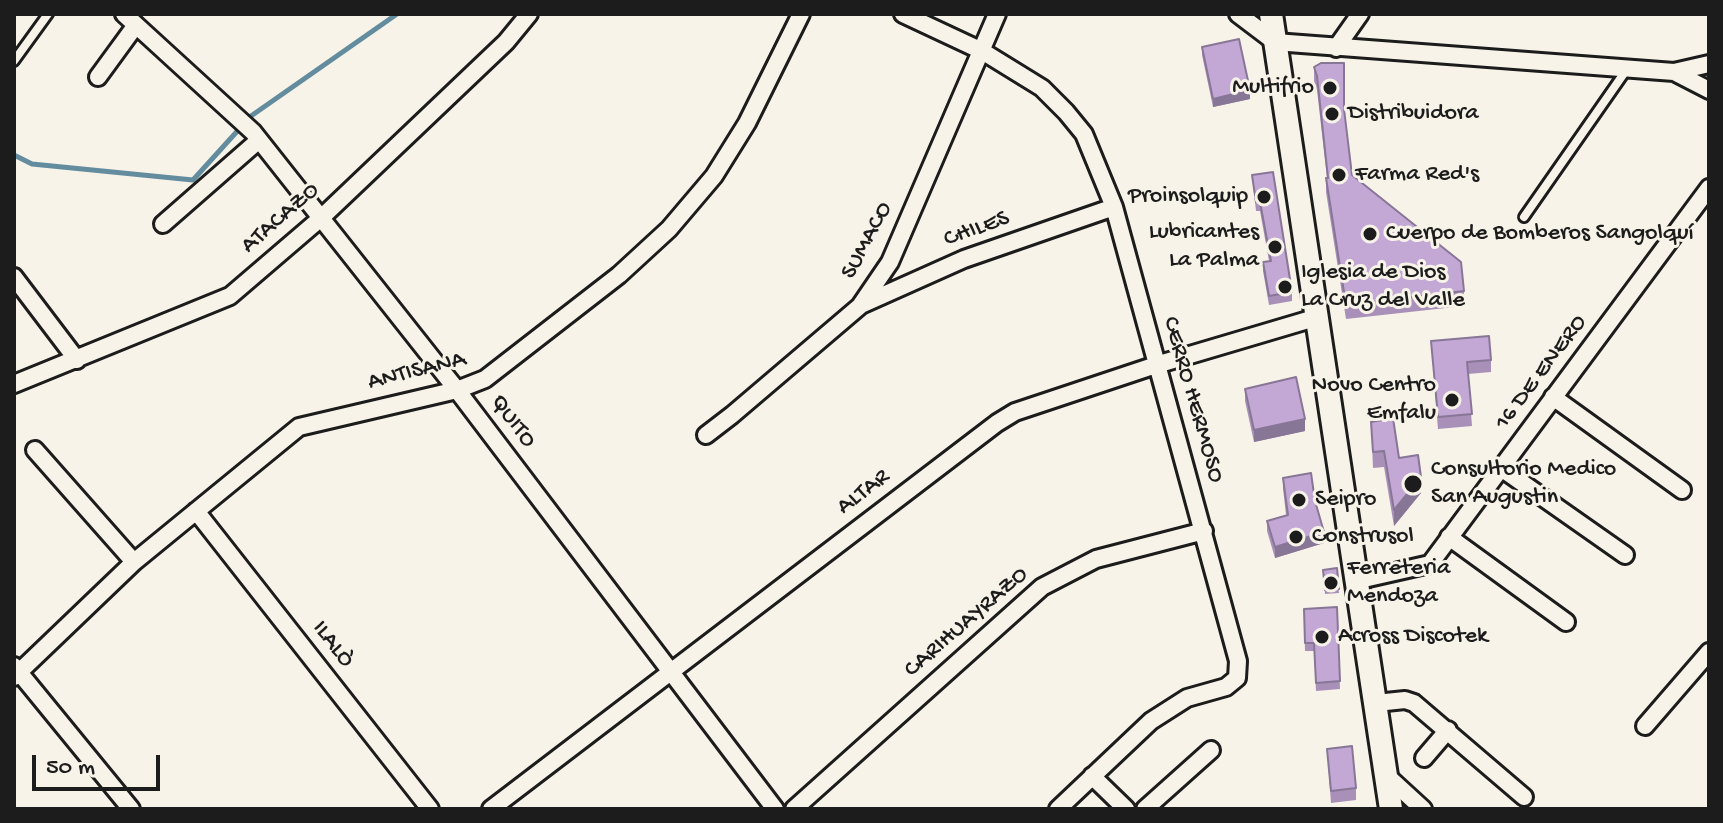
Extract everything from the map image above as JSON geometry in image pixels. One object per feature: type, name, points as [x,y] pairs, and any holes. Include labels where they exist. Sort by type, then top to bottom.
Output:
[{"type":"main road","points":[[1271,14],[1391,809]]},
{"type":"street","name":"ATACAZO","points":[[14,384],[230,296],[321,218],[506,42],[529,14]]},
{"type":"street","name":"ANTISANA","points":[[16,671],[134,562],[299,427],[457,390],[485,379],[619,275],[669,229],[714,176],[747,123],[801,14]]},
{"type":"street","name":"CERRO HERMOSO","points":[[903,14],[982,51],[1042,88],[1084,134],[1114,207],[1238,661],[1237,678],[1226,687],[1187,698],[1151,721],[1058,809]]},
{"type":"street","name":"SUMACO","points":[[706,435],[860,306],[890,262],[997,14]]},
{"type":"street","points":[[1238,14],[1275,42],[1674,72],[1709,64]]},
{"type":"street","points":[[1336,48],[1360,14]]},
{"type":"street","name":"QUITO","points":[[130,19],[256,136],[457,390],[775,809]]},
{"type":"street","points":[[98,77],[130,19]]},
{"type":"street","points":[[1674,72],[1709,90]]},
{"type":"street","points":[[163,224],[256,136]]},
{"type":"street","name":"16 DE ENERO","points":[[1355,581],[1430,564],[1709,188]]},
{"type":"street","name":"CHILES","points":[[860,306],[964,259],[1114,207]]},
{"type":"street","points":[[14,277],[77,360]]},
{"type":"street","name":"ALTAR","points":[[491,809],[671,669],[1015,412],[1156,365],[1318,317]]},
{"type":"street","points":[[1553,397],[1682,490]]},
{"type":"street","points":[[35,450],[134,562]]},
{"type":"street","points":[[1501,468],[1625,555]]},
{"type":"street","name":"ILALÒ","points":[[196,511],[430,809]]},
{"type":"street","name":"CARIHUAYRAZO","points":[[794,809],[1042,587],[1096,559],[1204,531]]},
{"type":"street","points":[[1449,537],[1566,622]]},
{"type":"street","points":[[1645,726],[1709,652]]},
{"type":"street","points":[[16,671],[131,809]]},
{"type":"street","points":[[1376,703],[1405,700],[1414,703],[1524,797]]},
{"type":"street","points":[[1424,758],[1448,730]]},
{"type":"street","points":[[1145,809],[1211,750]]},
{"type":"street","points":[[1092,776],[1126,809]]},
{"type":"street","points":[[1387,776],[1423,809]]},
{"type":"lane","points":[[14,61],[48,14]]},
{"type":"lane","points":[[1524,217],[1627,69]]},
{"type":"building","points":[[1239,39],[1250,90],[1213,99],[1202,47]]},
{"type":"building","name":"Cuerpo de Bomberos Sangolquí","points":[[1321,63],[1344,63],[1344,109],[1352,175],[1461,262],[1464,291],[1346,305],[1326,178],[1314,67]]},
{"type":"building","points":[[1273,172],[1292,292],[1269,296],[1263,262],[1271,261],[1252,175]]},
{"type":"building","name":"Novo Centro Emfalu","points":[[1489,336],[1491,360],[1467,362],[1472,414],[1438,417],[1431,341]]},
{"type":"building","points":[[1296,377],[1305,419],[1254,430],[1245,389]]},
{"type":"building","points":[[1393,418],[1399,458],[1418,455],[1421,477],[1394,510],[1384,451],[1373,452],[1371,422]]},
{"type":"building","points":[[1311,473],[1324,532],[1275,547],[1267,521],[1288,515],[1283,478]]},
{"type":"building","name":"Ferreteria Mendoza","points":[[1337,568],[1339,589],[1325,590],[1323,570]]},
{"type":"building","points":[[1337,607],[1340,681],[1316,683],[1314,643],[1305,643],[1304,609]]},
{"type":"building","points":[[1352,746],[1356,788],[1331,791],[1327,749]]},
{"type":"waterway","points":[[14,155],[32,164],[193,180],[251,116],[397,14]]},
{"type":"place","name":"Multifrio","points":[[1330,88]]},
{"type":"place","name":"Distribuidora","points":[[1332,114]]},
{"type":"place","name":"Farma Red's","points":[[1339,175]]},
{"type":"place","name":"Proinsolquip","points":[[1264,197]]},
{"type":"place","name":"Cuerpo de Bomberos Sangolquí","points":[[1370,234]]},
{"type":"place","name":"Lubricantes La Palma","points":[[1275,247]]},
{"type":"place","name":"Iglesia de Dios La Cruz del Valle","points":[[1285,287]]},
{"type":"place","name":"Novo Centro Emfalu","points":[[1452,400]]},
{"type":"place","name":"Consultorio Medico San Augustin","points":[[1413,484]]},
{"type":"place","name":"Seipro","points":[[1299,500]]},
{"type":"place","name":"Construsol","points":[[1296,537]]},
{"type":"place","name":"Ferreteria Mendoza","points":[[1331,583]]},
{"type":"place","name":"Across Discotek","points":[[1322,637]]}]
